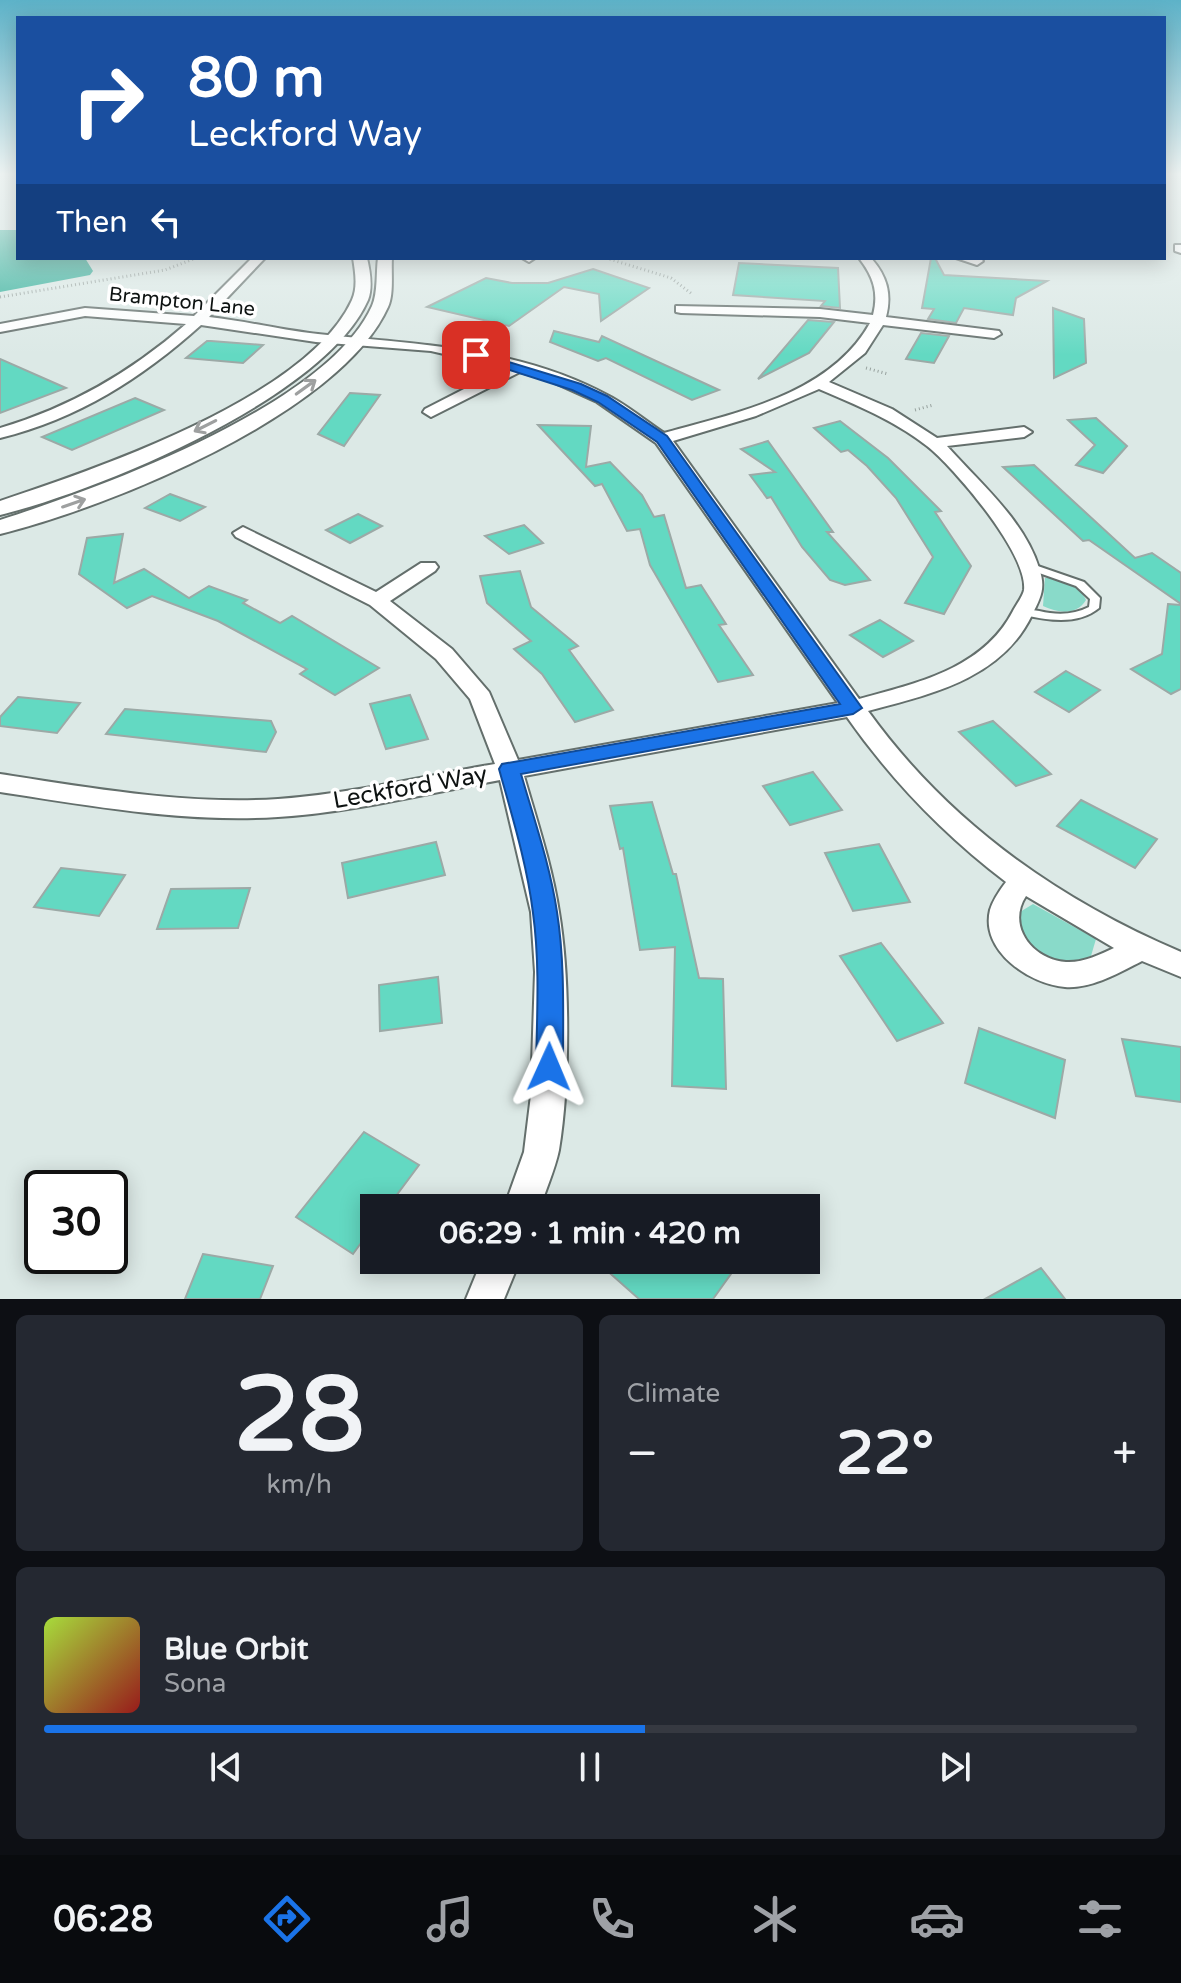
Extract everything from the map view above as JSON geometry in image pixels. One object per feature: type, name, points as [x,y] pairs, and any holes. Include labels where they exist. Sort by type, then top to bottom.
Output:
[{"type":"street","points":[[0,433],[68,411],[126,378],[200,320],[257,260]]},
{"type":"street","points":[[0,508],[95,475],[213,423],[274,387],[333,339],[354,314],[364,285],[360,260]]},
{"type":"street","points":[[0,527],[94,496],[227,437],[280,405],[331,368],[361,340],[380,312],[386,296],[385,260]]},
{"type":"street","points":[[866,260],[883,287],[883,308],[858,353],[818,383],[765,407],[662,439],[888,757],[924,800],[988,857],[1022,881],[1142,948],[1181,965]]},
{"type":"street","points":[[972,260],[977,261]]},
{"type":"street","points":[[681,309],[792,311],[994,334]]},
{"type":"street","name":"Brampton Lane","points":[[0,328],[85,312],[200,320],[333,339],[454,351],[551,376],[603,399],[662,439]]},
{"type":"street","points":[[431,412],[518,367]]},
{"type":"street","points":[[818,383],[886,412],[934,443],[1003,518],[1029,566]]},
{"type":"street","points":[[934,443],[1024,432]]},
{"type":"street","points":[[243,533],[377,601],[444,654],[481,697],[509,769],[533,854],[545,912],[550,972],[548,1095],[541,1152],[527,1194]]},
{"type":"street","name":"Leckford Way","points":[[0,783],[139,804],[252,809],[345,799],[853,708],[900,698],[937,685],[995,650],[1014,630],[1034,590],[1029,566]]},
{"type":"street","points":[[377,601],[428,567]]},
{"type":"street","points":[[1022,881],[1009,899],[1004,914],[1005,933],[1021,956],[1047,971],[1077,975],[1142,948]]},
{"type":"street","points":[[485,1299],[495,1274]]},
{"type":"lane","points":[[1024,612],[1062,618],[1081,616],[1094,608],[1095,598],[1080,584],[1029,566]]},
{"type":"path","points":[[0,297],[165,270],[191,260]]},
{"type":"path","points":[[612,260],[679,282],[695,297],[681,309]]},
{"type":"shaded area","points":[[0,234],[16,234],[16,260],[86,260],[93,271],[90,275],[0,292]]},
{"type":"shaded area","points":[[1045,578],[1069,583],[1086,600],[1077,609],[1066,612],[1043,606]]},
{"type":"shaded area","points":[[1033,904],[1096,939],[1091,956],[1059,962],[1035,955],[1015,925],[1020,912]]},
{"type":"building","points":[[931,260],[936,260],[944,275],[1047,281],[1016,298],[1013,315],[964,308],[956,323],[928,319],[934,309],[922,308]]},
{"type":"building","points":[[739,263],[838,268],[840,308],[821,306],[825,301],[733,295]]},
{"type":"building","points":[[593,269],[649,288],[601,321],[599,294],[564,287],[509,326],[427,307],[486,278],[512,283],[548,283]]},
{"type":"building","points":[[1053,308],[1084,319],[1086,363],[1054,378]]},
{"type":"building","points":[[808,320],[834,322],[809,353],[758,379]]},
{"type":"building","points":[[554,331],[599,342],[602,336],[719,390],[692,400],[606,358],[598,361],[550,342]]},
{"type":"building","points":[[921,333],[949,336],[934,363],[906,359]]},
{"type":"building","points":[[207,341],[263,345],[243,363],[186,358]]},
{"type":"building","points":[[0,359],[66,388],[0,413]]},
{"type":"building","points":[[350,393],[380,395],[344,446],[318,434]]},
{"type":"building","points":[[135,398],[164,410],[72,450],[42,437]]},
{"type":"building","points":[[1096,418],[1127,446],[1103,473],[1076,465],[1095,445],[1068,420]]},
{"type":"building","points":[[840,421],[888,458],[941,511],[935,512],[971,566],[944,614],[905,603],[933,557],[896,498],[867,466],[848,450],[841,452],[814,428]]},
{"type":"building","points":[[538,425],[591,426],[586,467],[610,462],[642,495],[654,517],[664,515],[686,588],[701,585],[726,624],[719,625],[753,675],[718,682],[650,565],[640,529],[627,531],[602,484],[595,486]]},
{"type":"building","points":[[768,441],[833,532],[827,532],[870,580],[845,585],[830,580],[802,547],[771,497],[767,498],[750,475],[775,472],[741,449]]},
{"type":"building","points":[[1034,465],[1135,558],[1152,553],[1181,573],[1181,604],[1089,540],[1083,541],[1003,467]]},
{"type":"building","points":[[170,494],[205,507],[180,521],[145,508]]},
{"type":"building","points":[[358,514],[382,526],[350,543],[326,530]]},
{"type":"building","points":[[524,525],[543,543],[509,554],[485,536]]},
{"type":"building","points":[[123,534],[114,583],[144,569],[189,598],[209,586],[247,600],[243,603],[280,623],[292,616],[379,668],[335,695],[300,674],[307,669],[218,621],[152,596],[127,608],[79,574],[87,538]]},
{"type":"building","points":[[520,571],[531,607],[578,646],[569,650],[613,710],[575,722],[542,674],[514,649],[531,641],[487,603],[480,576]]},
{"type":"building","points":[[1168,604],[1181,605],[1181,689],[1171,694],[1131,669],[1162,654]]},
{"type":"building","points":[[880,620],[913,641],[883,657],[850,635]]},
{"type":"building","points":[[1066,671],[1100,690],[1069,712],[1035,692]]},
{"type":"building","points":[[410,695],[428,739],[386,749],[370,704]]},
{"type":"building","points":[[18,697],[80,703],[57,733],[0,726],[0,717]]},
{"type":"building","points":[[125,709],[271,721],[276,732],[266,752],[106,734]]},
{"type":"building","points":[[993,721],[1051,774],[1016,786],[959,732]]},
{"type":"building","points":[[813,772],[842,810],[790,825],[763,786]]},
{"type":"building","points":[[1081,800],[1157,839],[1135,868],[1057,826]]},
{"type":"building","points":[[652,802],[673,874],[676,874],[699,978],[723,979],[726,1089],[672,1086],[675,947],[640,950],[623,848],[620,849],[610,806]]},
{"type":"building","points":[[436,842],[445,875],[348,898],[342,863]]},
{"type":"building","points":[[879,844],[910,902],[853,911],[825,853]]},
{"type":"building","points":[[61,868],[125,875],[99,916],[34,907]]},
{"type":"building","points":[[250,888],[238,928],[157,929],[171,889]]},
{"type":"building","points":[[881,943],[943,1023],[897,1041],[840,956]]},
{"type":"building","points":[[438,977],[442,1023],[380,1031],[379,985]]},
{"type":"building","points":[[979,1028],[1065,1060],[1055,1118],[965,1083]]},
{"type":"building","points":[[1122,1039],[1181,1047],[1181,1102],[1136,1096]]},
{"type":"building","points":[[364,1132],[419,1165],[397,1194],[360,1194],[360,1244],[353,1254],[296,1217]]},
{"type":"building","points":[[203,1254],[273,1266],[260,1299],[185,1299]]},
{"type":"building","points":[[1041,1268],[1065,1299],[985,1299]]},
{"type":"building","points":[[611,1274],[731,1274],[713,1299],[639,1299]]},
{"type":"route","points":[[476,355],[551,376],[577,387],[603,399],[662,439],[853,708],[509,769],[533,854],[545,912],[550,972],[549,1067]]}]
